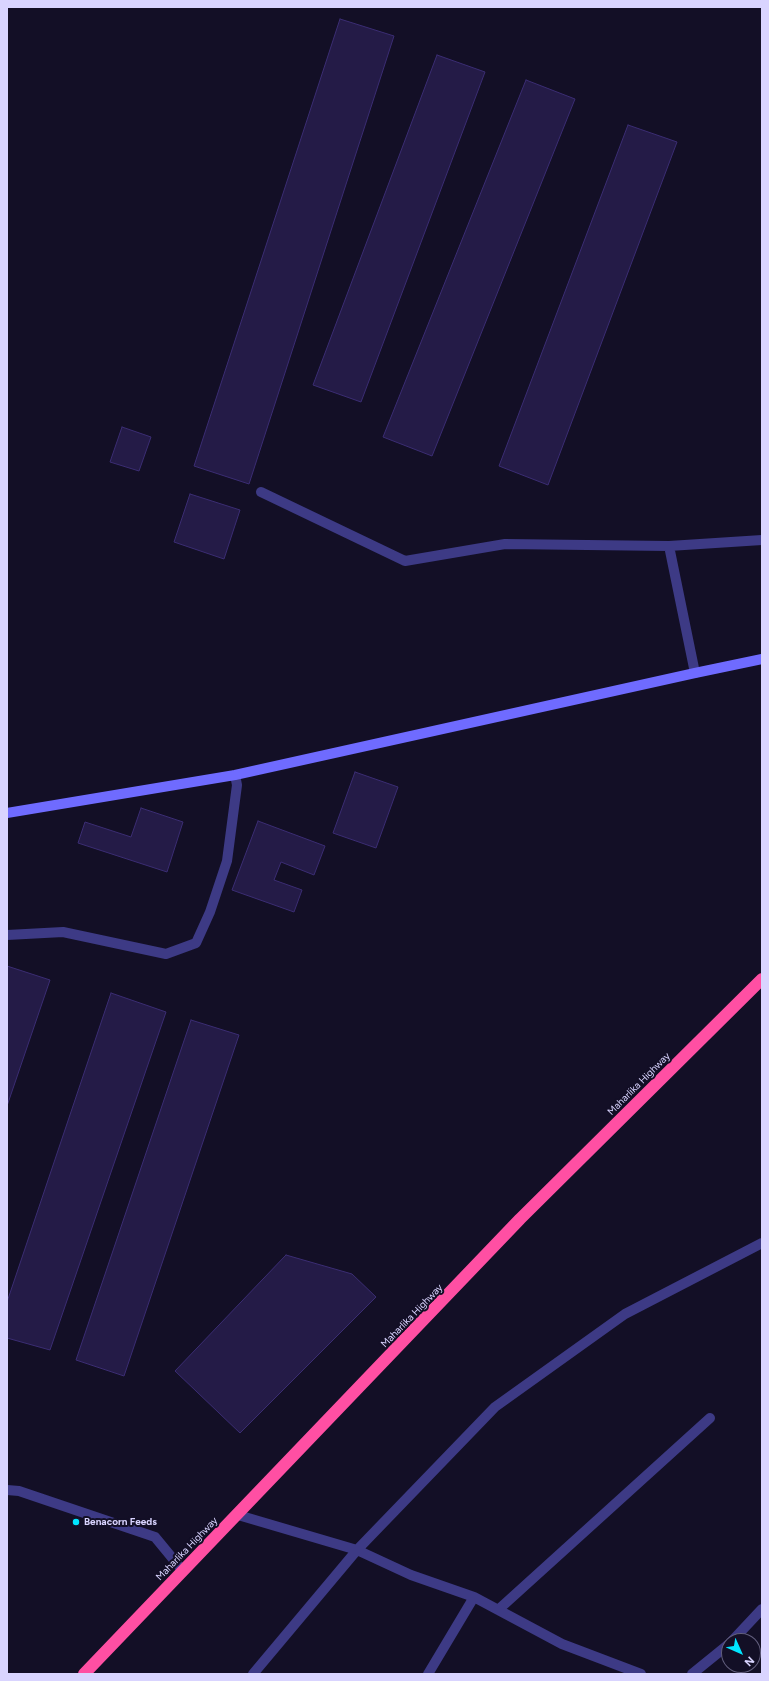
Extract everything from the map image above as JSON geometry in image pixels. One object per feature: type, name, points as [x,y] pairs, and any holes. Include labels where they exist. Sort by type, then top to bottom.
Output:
[{"type":"highway","name":"Maharlika Highway","points":[[84,1674],[520,1219],[762,979]]},
{"type":"street","points":[[261,492],[405,561],[505,544],[669,546],[762,540]]},
{"type":"street","points":[[669,546],[695,673]]},
{"type":"street","points":[[7,813],[235,775],[762,659]]},
{"type":"street","points":[[7,935],[63,932],[166,954],[196,942],[210,912],[227,861],[237,785],[235,775]]},
{"type":"street","points":[[253,1674],[357,1550],[495,1407],[625,1314],[762,1244]]},
{"type":"street","points":[[498,1610],[710,1418]]},
{"type":"street","points":[[7,1490],[19,1491],[155,1537],[183,1571]]},
{"type":"street","points":[[238,1514],[357,1550],[411,1575],[474,1597],[562,1644],[641,1674]]},
{"type":"street","points":[[428,1674],[474,1597]]},
{"type":"street","points":[[740,1633],[762,1609]]},
{"type":"street","points":[[692,1674],[721,1650]]},
{"type":"building","points":[[340,19],[394,36],[249,484],[194,466]]},
{"type":"building","points":[[437,55],[485,72],[361,402],[313,385]]},
{"type":"building","points":[[526,80],[575,99],[432,456],[383,437]]},
{"type":"building","points":[[628,125],[677,142],[548,485],[499,466]]},
{"type":"building","points":[[122,427],[151,437],[139,471],[110,462]]},
{"type":"building","points":[[190,494],[240,510],[224,559],[174,542]]},
{"type":"building","points":[[355,772],[398,787],[376,848],[333,833]]},
{"type":"building","points":[[141,808],[183,822],[167,872],[78,843],[85,822],[131,837]]},
{"type":"building","points":[[258,821],[325,846],[314,875],[281,862],[274,880],[302,890],[294,912],[232,890]]},
{"type":"building","points":[[7,966],[50,980],[7,1106]]},
{"type":"building","points":[[111,993],[166,1012],[50,1350],[7,1338],[7,1302]]},
{"type":"building","points":[[191,1020],[239,1035],[124,1376],[76,1360]]},
{"type":"building","points":[[286,1255],[352,1274],[376,1297],[240,1433],[175,1371]]},
{"type":"place","name":"Benacorn Feeds","points":[[76,1522]]}]
